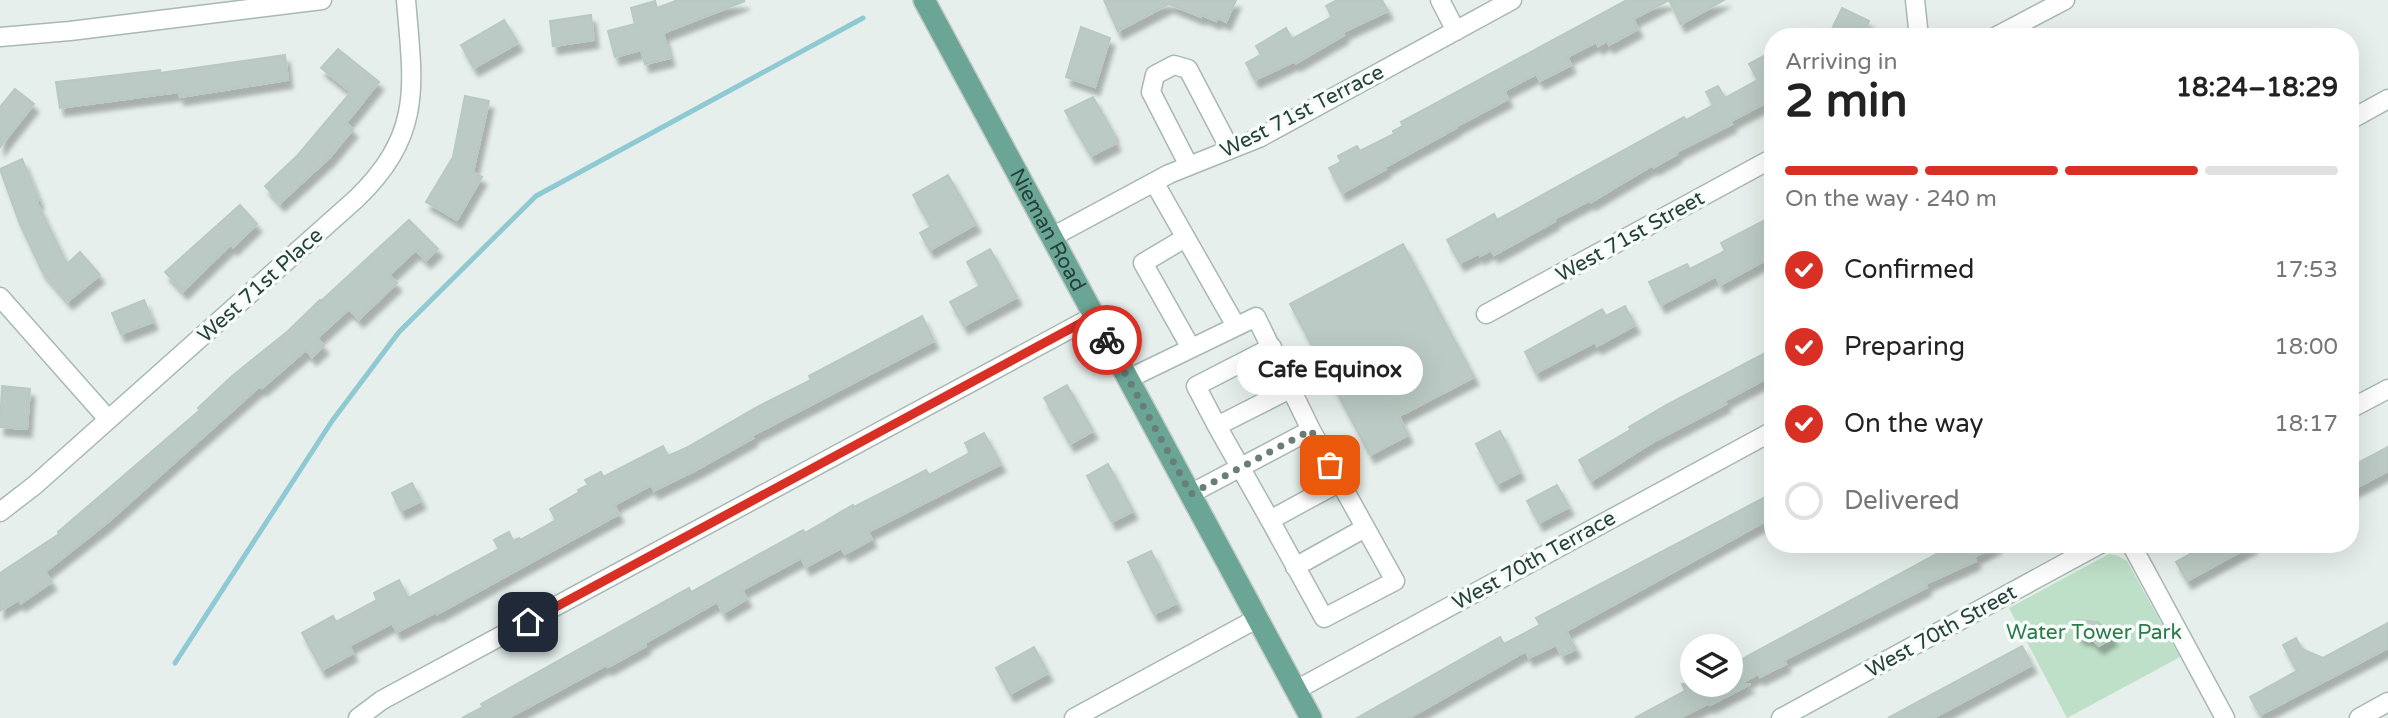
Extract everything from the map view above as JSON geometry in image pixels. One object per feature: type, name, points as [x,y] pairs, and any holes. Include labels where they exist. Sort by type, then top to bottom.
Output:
[{"type":"main road","name":"Nieman Road","points":[[924,0],[1311,718]]},
{"type":"street","points":[[0,37],[322,0]]},
{"type":"street","name":"West 71st Place","points":[[0,512],[35,485],[356,199],[385,167],[405,127],[413,83],[406,0]]},
{"type":"street","points":[[1440,0],[1456,31]]},
{"type":"street","name":"West 71st Terrace","points":[[1052,237],[1154,182],[1259,138],[1512,0]]},
{"type":"street","points":[[1915,0],[1918,28]]},
{"type":"street","points":[[2012,28],[2065,0]]},
{"type":"street","points":[[1189,166],[1151,92],[1155,75],[1174,65],[1188,69],[1230,149]]},
{"type":"street","points":[[2359,115],[2388,99]]},
{"type":"street","name":"West 71st Street","points":[[1486,314],[1764,163]]},
{"type":"street","points":[[1154,182],[1236,326]]},
{"type":"street","points":[[1185,238],[1143,263],[1191,348]]},
{"type":"street","points":[[0,297],[108,419]]},
{"type":"street","points":[[358,718],[382,700],[1094,316]]},
{"type":"street","points":[[1128,379],[1256,317],[1272,347],[1292,388],[1311,430],[1395,581],[1324,618],[1196,386],[1272,347]]},
{"type":"street","points":[[1217,426],[1292,388]]},
{"type":"street","points":[[2359,404],[2388,389]]},
{"type":"street","points":[[1191,494],[1311,430]]},
{"type":"street","name":"West 70th Terrace","points":[[1296,690],[1764,435]]},
{"type":"street","points":[[1270,520],[1339,482]]},
{"type":"street","points":[[1295,567],[1365,528]]},
{"type":"street","name":"West 70th Street","points":[[1781,718],[2084,553]]},
{"type":"street","points":[[2136,553],[2225,718]]},
{"type":"street","points":[[1074,718],[1258,618]]},
{"type":"street","points":[[2359,718],[2388,702]]},
{"type":"green space","name":"Water Tower Park","points":[[2109,554],[2127,561],[2180,657],[2067,718],[2009,608]]},
{"type":"building","points":[[678,0],[745,1],[663,33],[670,58],[645,64],[641,50],[615,57],[608,31],[635,24],[631,8],[655,1],[657,8]]},
{"type":"building","points":[[1104,0],[1236,0],[1226,22],[1218,18],[1216,21],[1202,15],[1201,17],[1169,4],[1118,31]]},
{"type":"building","points":[[1337,0],[1382,0],[1388,11],[1343,32],[1344,35],[1296,63],[1295,61],[1255,80],[1246,63],[1261,55],[1256,46],[1286,28],[1292,39],[1332,17],[1326,6]]},
{"type":"building","points":[[1627,0],[1669,0],[1633,19],[1638,29],[1609,45],[1607,41],[1598,46],[1596,42],[1567,57],[1571,65],[1540,81],[1536,74],[1504,91],[1508,99],[1342,193],[1329,168],[1341,162],[1338,156],[1357,146],[1360,151],[1394,134],[1393,131],[1403,126],[1401,122]]},
{"type":"building","points":[[1669,0],[1724,0],[1681,24]]},
{"type":"building","points":[[1842,8],[1869,21],[1866,28],[1832,28]]},
{"type":"building","points":[[591,15],[594,40],[553,46],[550,21]]},
{"type":"building","points":[[504,20],[518,43],[474,68],[461,45]]},
{"type":"building","points":[[1081,27],[1110,38],[1095,87],[1066,77]]},
{"type":"building","points":[[338,49],[379,82],[346,123],[353,129],[330,157],[280,203],[265,186],[297,156],[351,92],[321,68]]},
{"type":"building","points":[[285,55],[288,80],[180,97],[179,92],[60,108],[56,82],[160,70],[160,73]]},
{"type":"building","points":[[1764,56],[1764,104],[1731,121],[1732,124],[1676,152],[1677,154],[1591,202],[1590,200],[1554,219],[1555,221],[1494,255],[1491,250],[1460,263],[1447,240],[1494,214],[1497,220],[1684,117],[1686,120],[1713,105],[1706,92],[1718,86],[1725,98],[1758,80],[1749,64]]},
{"type":"building","points":[[15,89],[34,104],[0,147],[0,107]]},
{"type":"building","points":[[465,96],[489,101],[473,172],[482,177],[457,220],[426,202],[453,157]]},
{"type":"building","points":[[1093,97],[1114,134],[1112,135],[1116,143],[1091,156],[1065,111]]},
{"type":"building","points":[[22,159],[39,200],[36,201],[67,264],[80,252],[100,275],[68,301],[42,271],[20,224],[0,169]]},
{"type":"building","points":[[948,175],[976,224],[930,250],[920,233],[931,227],[913,195]]},
{"type":"building","points":[[240,205],[257,224],[233,247],[231,244],[183,291],[165,272]]},
{"type":"building","points":[[409,220],[438,249],[426,260],[416,250],[389,275],[397,283],[359,319],[349,309],[317,338],[324,346],[312,357],[306,350],[262,388],[260,386],[108,522],[45,572],[52,582],[21,603],[19,600],[0,611],[0,573],[59,534],[58,532],[200,410],[198,408],[231,377],[288,331]]},
{"type":"building","points":[[1764,221],[1764,261],[1720,285],[1716,276],[1661,305],[1649,282],[1687,264],[1690,269],[1725,251],[1721,243]]},
{"type":"building","points":[[1403,244],[1474,377],[1399,416],[1408,435],[1370,455],[1290,304]]},
{"type":"building","points":[[990,249],[1017,297],[964,326],[950,302],[980,286],[967,262]]},
{"type":"building","points":[[144,300],[153,322],[121,334],[112,313]]},
{"type":"building","points":[[1625,306],[1635,325],[1597,346],[1595,342],[1536,373],[1525,352],[1602,309],[1606,316]]},
{"type":"building","points":[[922,316],[934,341],[751,436],[753,438],[696,470],[654,491],[651,485],[614,505],[619,514],[437,614],[436,612],[397,632],[392,623],[349,646],[353,653],[322,670],[302,633],[333,616],[336,622],[377,600],[374,593],[399,580],[408,598],[499,549],[494,540],[509,532],[513,541],[519,538],[520,540],[556,520],[550,509],[588,485],[585,480],[601,472],[603,477],[663,446],[668,456],[686,448],[811,380],[809,376]]},
{"type":"building","points":[[1764,354],[1764,380],[1724,401],[1726,404],[1653,442],[1591,481],[1579,460],[1668,404]]},
{"type":"building","points":[[1067,385],[1093,431],[1070,444],[1044,398]]},
{"type":"building","points":[[2,386],[30,389],[27,429],[0,427]]},
{"type":"building","points":[[1500,431],[1520,472],[1497,484],[1476,444]]},
{"type":"building","points":[[984,433],[1001,464],[868,532],[872,539],[845,554],[841,548],[806,567],[801,558],[742,590],[747,599],[723,613],[717,602],[645,643],[646,646],[508,718],[462,718],[483,707],[481,704],[689,588],[691,592],[853,505],[854,507],[926,470],[929,475],[970,453],[965,443]]},
{"type":"building","points":[[2388,447],[2388,471],[2359,486],[2359,462]]},
{"type":"building","points":[[1108,464],[1133,511],[1112,522],[1087,476]]},
{"type":"building","points":[[412,483],[421,501],[401,511],[392,493]]},
{"type":"building","points":[[1557,485],[1569,507],[1539,523],[1527,501]]},
{"type":"building","points":[[1764,498],[1764,522],[1566,631],[1576,649],[1562,656],[1556,645],[1529,658],[1526,651],[1409,718],[1357,718],[1500,637],[1504,644],[1540,625],[1536,618]]},
{"type":"building","points":[[1151,551],[1177,603],[1154,614],[1128,562]]},
{"type":"building","points":[[1938,553],[1981,553],[1974,557],[1976,561],[1925,584],[1927,587],[1784,660],[1786,664],[1760,677],[1758,674],[1743,682],[1743,659]]},
{"type":"building","points":[[2192,553],[2238,553],[2187,581],[2176,562]]},
{"type":"building","points":[[2077,620],[2098,622],[2113,637],[2099,646],[2090,638],[2079,636]]},
{"type":"building","points":[[2388,623],[2388,648],[2260,715],[2250,697],[2297,671],[2283,645],[2296,638],[2302,649],[2323,658]]},
{"type":"building","points":[[2022,646],[2032,665],[1933,718],[1888,718]]},
{"type":"building","points":[[1034,647],[1048,673],[1010,694],[996,668]]},
{"type":"building","points":[[1680,694],[1680,697],[1725,697],[1679,718],[1635,718]]},
{"type":"waterway","points":[[175,663],[332,421],[399,332],[536,196],[863,18]]},
{"type":"way so far","points":[[1107,340],[1191,494],[1311,430],[1330,465]]},
{"type":"place","name":"Cafe Equinox","points":[[1330,465]]},
{"type":"route","points":[[528,622],[1094,316],[1107,340]]}]
